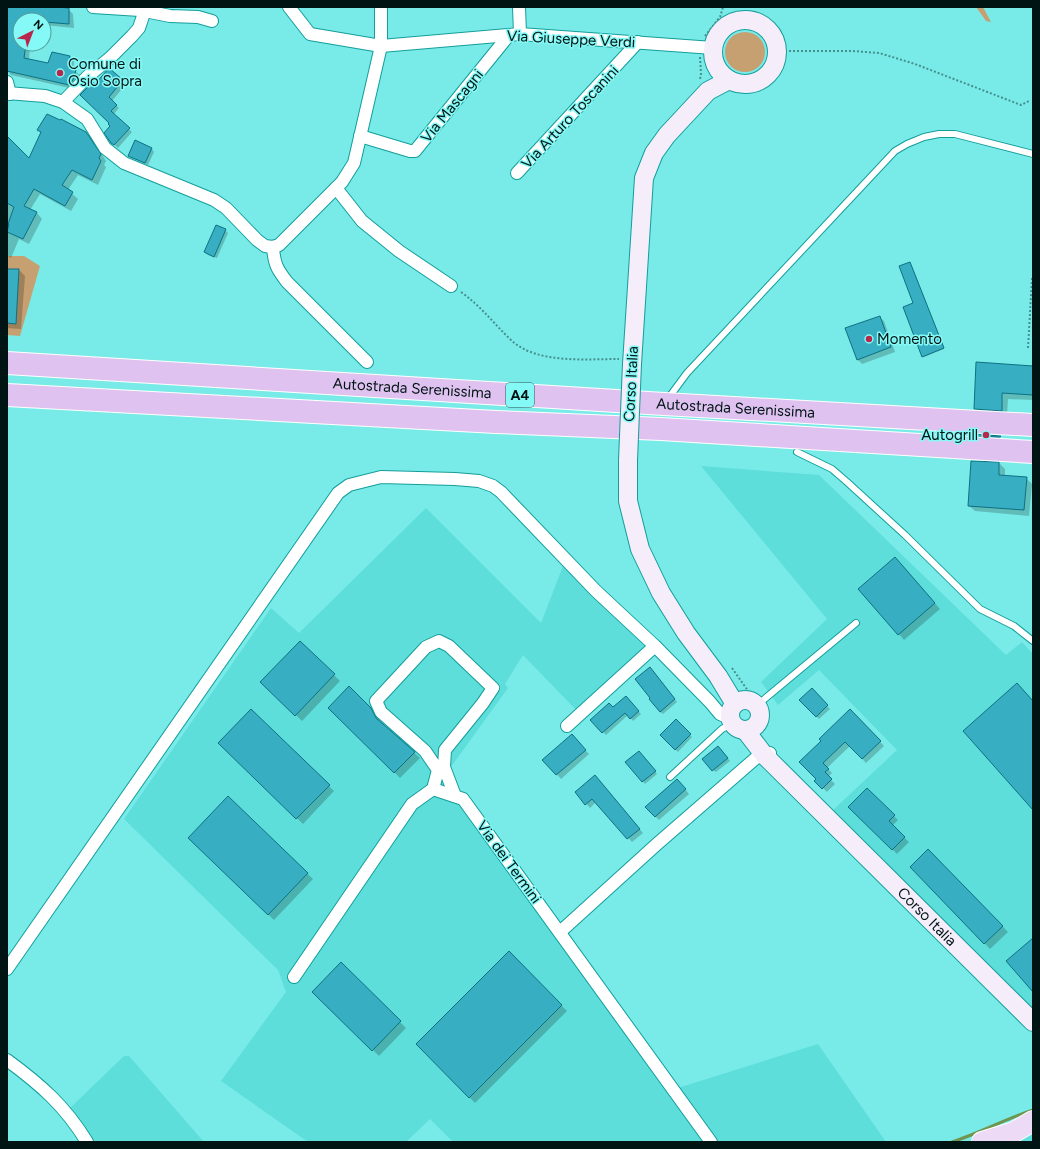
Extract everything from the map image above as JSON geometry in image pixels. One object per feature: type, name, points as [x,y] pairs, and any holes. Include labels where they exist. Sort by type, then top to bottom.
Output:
[{"type":"highway","name":"Autostrada Serenissima","points":[[7,363],[664,404],[1033,425]]},
{"type":"highway","name":"Autostrada Serenissima","points":[[7,395],[496,422],[661,429],[1033,452]]},
{"type":"main road","points":[[982,1142],[1023,1130],[1033,1121]]},
{"type":"street","points":[[93,7],[146,9],[170,16],[198,17],[212,21]]},
{"type":"street","name":"Via Giuseppe Verdi","points":[[289,7],[310,34],[381,46],[514,35],[638,42],[706,48]]},
{"type":"street","points":[[8,90],[45,96],[63,102],[87,119],[105,148],[124,163],[214,200],[226,208],[256,240],[265,246],[273,247],[279,245],[288,238],[342,182],[354,163],[381,46],[381,7]]},
{"type":"street","points":[[514,35],[519,7]]},
{"type":"street","points":[[63,102],[88,76],[110,58],[132,36],[139,28],[146,9]]},
{"type":"street","points":[[742,13],[765,27],[772,35],[777,51],[774,65],[768,74],[760,80],[750,83],[739,83],[723,74],[706,48],[715,39],[731,15],[737,20],[742,13]]},
{"type":"street","name":"Via Mascagni","points":[[360,136],[410,151],[415,151],[514,35]]},
{"type":"street","name":"Via Arturo Toscanini","points":[[517,173],[638,42]]},
{"type":"street","name":"Corso Italia","points":[[723,74],[704,86],[654,153],[644,178],[628,362],[628,501],[640,549],[661,593],[686,633],[725,672],[745,714],[768,755],[821,813],[1033,1022]]},
{"type":"street","points":[[336,188],[362,221],[399,251],[451,286]]},
{"type":"street","points":[[273,247],[274,261],[277,269],[367,362]]},
{"type":"street","points":[[7,969],[338,493],[349,485],[381,477],[455,479],[479,481],[493,486],[501,492],[596,591],[655,646],[720,714],[745,714]]},
{"type":"street","points":[[294,977],[412,804],[433,789],[438,770],[425,751],[381,712],[376,701],[426,647],[439,640],[449,646],[492,688],[483,704],[445,750],[444,767],[455,796]]},
{"type":"street","points":[[568,726],[655,646]]},
{"type":"street","points":[[560,932],[657,844],[750,763],[756,758],[768,755]]},
{"type":"street","name":"Via dei Termini","points":[[433,789],[463,799],[711,1142]]},
{"type":"street","points":[[7,1060],[33,1079],[58,1102],[74,1121],[83,1140]]},
{"type":"lane","points":[[664,404],[687,373],[895,151],[924,137],[939,134],[955,134],[1033,154]]},
{"type":"lane","points":[[797,452],[832,469],[905,535],[980,609],[1014,626],[1033,641]]},
{"type":"lane","points":[[670,777],[722,729],[745,714],[856,624]]},
{"type":"path","points":[[704,86],[699,62],[706,48],[706,35],[720,17],[723,7]]},
{"type":"path","points":[[777,51],[852,51],[880,53],[916,64],[1021,105],[1029,101]]},
{"type":"path","points":[[1028,348],[1032,278]]},
{"type":"path","points":[[451,286],[486,312],[513,341],[533,353],[549,358],[628,362]]},
{"type":"path","points":[[725,672],[746,688],[745,714]]},
{"type":"shaded area","points":[[976,7],[983,7],[991,22],[986,21]]},
{"type":"shaded area","points":[[741,32],[749,32],[756,35],[762,41],[765,52],[762,63],[756,69],[749,72],[741,72],[734,69],[728,63],[725,56],[725,48],[728,41],[734,35]]},
{"type":"shaded area","points":[[7,256],[24,256],[40,266],[20,336],[7,335]]},
{"type":"shaded area","points":[[701,466],[819,475],[1006,655],[1022,642],[1033,654],[1033,1008],[833,810],[897,750],[819,670],[778,705],[761,682],[827,619]]},
{"type":"shaded area","points":[[426,508],[541,623],[563,566],[649,646],[578,712],[523,655],[505,684],[508,688],[451,767],[460,802],[706,1142],[453,1142],[430,1119],[406,1142],[308,1142],[221,1081],[286,992],[278,970],[124,819],[271,608],[299,633]]},
{"type":"shaded area","points":[[818,1044],[886,1142],[715,1142],[678,1088]]},
{"type":"shaded area","points":[[124,1056],[129,1056],[204,1142],[93,1142],[69,1109]]},
{"type":"shaded area","points":[[1033,1133],[1033,1142],[997,1142],[1014,1137]]},
{"type":"building","points":[[7,7],[69,8],[69,24],[52,23],[52,12],[12,12],[12,52],[25,52],[24,58],[48,63],[52,52],[70,56],[68,67],[76,70],[73,80],[69,85],[7,71]]},
{"type":"building","points":[[109,68],[123,80],[109,97],[117,105],[111,111],[130,128],[114,145],[104,133],[110,126],[108,124],[109,123],[80,95],[93,82],[95,84]]},
{"type":"building","points":[[47,114],[60,120],[61,119],[86,132],[101,154],[99,158],[101,161],[92,180],[72,170],[62,185],[73,192],[65,206],[34,189],[24,206],[37,212],[23,239],[7,232],[14,207],[7,203],[7,136],[29,158],[41,132],[37,130]]},
{"type":"building","points":[[135,140],[152,148],[145,163],[128,156]]},
{"type":"building","points":[[216,225],[226,229],[214,257],[204,252]]},
{"type":"building","points":[[910,262],[944,348],[922,357],[903,307],[913,303],[899,266]]},
{"type":"building","points":[[7,269],[19,269],[16,324],[7,323]]},
{"type":"building","points":[[880,316],[891,347],[857,360],[845,328]]},
{"type":"building","points":[[976,362],[1033,366],[1033,395],[1002,393],[1002,411],[974,409]]},
{"type":"building","points":[[972,434],[1001,436],[972,436]]},
{"type":"building","points":[[971,461],[999,462],[999,475],[1027,477],[1024,510],[968,506]]},
{"type":"building","points":[[895,557],[935,603],[898,635],[858,589]]},
{"type":"building","points":[[300,641],[335,674],[295,716],[260,682]]},
{"type":"building","points":[[650,667],[675,699],[660,712],[635,679]]},
{"type":"building","points":[[1017,683],[1033,701],[1033,810],[963,731]]},
{"type":"building","points":[[349,686],[371,708],[376,718],[415,752],[394,773],[328,708]]},
{"type":"building","points":[[812,688],[828,705],[816,717],[799,700]]},
{"type":"building","points":[[626,696],[639,711],[630,719],[625,713],[602,733],[590,720],[609,703],[613,707]]},
{"type":"building","points":[[251,709],[330,785],[296,819],[218,743]]},
{"type":"building","points":[[850,709],[881,741],[862,759],[845,742],[823,763],[829,769],[825,772],[832,779],[822,789],[814,781],[816,779],[799,762],[821,741],[819,739]]},
{"type":"building","points":[[676,719],[691,734],[675,750],[660,735]]},
{"type":"building","points":[[572,734],[586,750],[556,775],[542,760]]},
{"type":"building","points":[[718,746],[728,758],[712,771],[702,759]]},
{"type":"building","points":[[639,751],[656,771],[642,782],[625,762]]},
{"type":"building","points":[[595,775],[640,829],[627,839],[592,799],[585,805],[575,792]]},
{"type":"building","points":[[677,779],[686,789],[655,817],[645,807]]},
{"type":"building","points":[[867,788],[895,815],[889,821],[905,837],[892,850],[848,807]]},
{"type":"building","points":[[228,796],[308,873],[268,915],[188,838]]},
{"type":"building","points":[[928,849],[1003,926],[984,944],[910,867]]},
{"type":"building","points":[[1033,938],[1033,992],[1006,961]]},
{"type":"building","points":[[509,951],[562,1005],[469,1098],[416,1044]]},
{"type":"building","points":[[341,962],[401,1021],[372,1051],[312,992]]},
{"type":"waterway","points":[[952,1142],[1033,1110]]},
{"type":"place","name":"Comune di Osio Sopra","points":[[60,73]]},
{"type":"place","name":"Momento","points":[[869,339]]},
{"type":"place","name":"Autogrill","points":[[986,435]]}]
